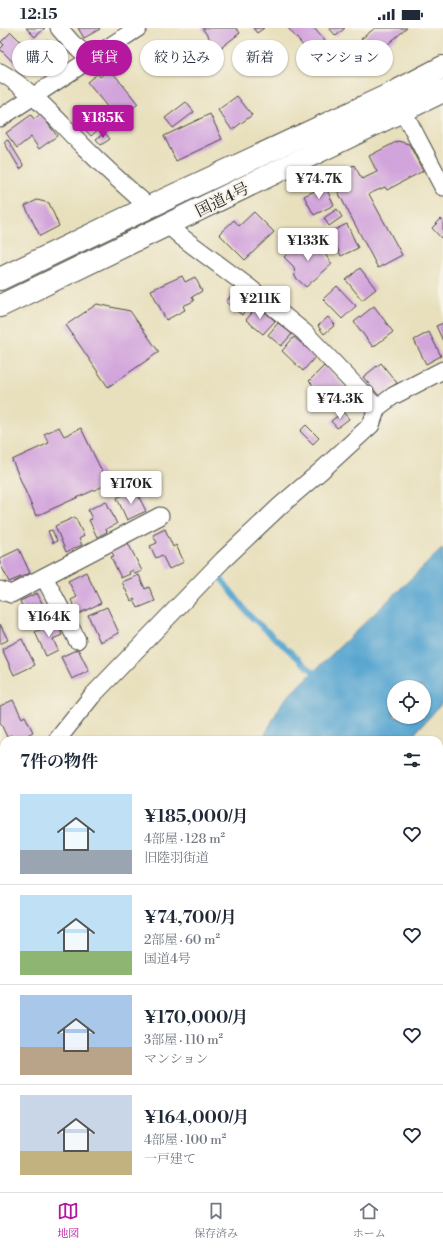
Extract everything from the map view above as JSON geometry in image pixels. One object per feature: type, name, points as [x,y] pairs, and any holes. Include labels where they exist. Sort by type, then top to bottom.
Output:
[{"type":"highway","name":"国道4号","points":[[0,279],[443,67]]},
{"type":"highway","name":"国道4号","points":[[0,306],[443,91]]},
{"type":"street","points":[[59,28],[76,46]]},
{"type":"street","points":[[120,40],[138,28]]},
{"type":"street","points":[[0,118],[76,69]]},
{"type":"street","points":[[0,72],[15,80],[34,97],[103,166],[148,207]]},
{"type":"street","points":[[403,111],[443,187]]},
{"type":"street","points":[[168,225],[304,332],[377,408]]},
{"type":"street","points":[[60,736],[92,696],[223,560],[280,506],[322,470],[370,425],[377,408],[393,396],[443,370]]},
{"type":"street","points":[[0,590],[11,594],[160,516]]},
{"type":"street","points":[[44,577],[78,640]]},
{"type":"water","points":[[443,548],[443,702],[431,715],[431,680],[387,680],[387,724],[423,724],[413,736],[264,736],[283,701]]},
{"type":"building","points":[[26,28],[45,28],[35,37]]},
{"type":"building","points":[[78,28],[99,28],[100,29],[84,38]]},
{"type":"building","points":[[202,28],[236,28],[240,33],[224,45],[224,40],[211,40]]},
{"type":"building","points":[[253,28],[264,28],[257,33]]},
{"type":"building","points":[[288,28],[314,28],[324,40],[298,40]]},
{"type":"building","points":[[329,28],[345,28],[336,36]]},
{"type":"building","points":[[375,28],[407,28],[393,40],[361,39]]},
{"type":"building","points":[[11,32],[19,40],[12,40],[12,61],[0,49],[4,45],[1,42]]},
{"type":"building","points":[[94,76],[116,76],[138,104],[118,120],[87,82]]},
{"type":"building","points":[[237,96],[252,115],[232,130],[218,110]]},
{"type":"building","points":[[186,102],[194,112],[173,128],[165,118]]},
{"type":"building","points":[[97,112],[106,123],[91,136],[81,125]]},
{"type":"building","points":[[41,114],[57,136],[39,149],[31,137],[17,148],[6,133],[31,115],[34,119]]},
{"type":"building","points":[[210,114],[222,139],[176,161],[164,136]]},
{"type":"building","points":[[105,133],[110,139],[101,145],[96,139]]},
{"type":"building","points":[[8,140],[24,166],[20,169],[4,142]]},
{"type":"building","points":[[398,141],[409,144],[423,171],[387,190],[385,187],[369,194],[402,255],[378,268],[330,177],[354,165],[362,179],[377,172],[369,156]]},
{"type":"building","points":[[325,186],[334,205],[314,215],[304,196]]},
{"type":"building","points":[[37,200],[49,203],[59,226],[40,236],[25,206]]},
{"type":"building","points":[[337,209],[342,217],[329,226],[324,218]]},
{"type":"building","points":[[254,212],[274,232],[245,260],[219,234],[234,220],[239,226]]},
{"type":"building","points":[[441,219],[443,222],[443,236],[441,238],[432,228]]},
{"type":"building","points":[[347,224],[358,248],[341,256],[330,232]]},
{"type":"building","points":[[305,237],[314,247],[318,244],[332,264],[306,287],[295,277],[294,267],[284,257]]},
{"type":"building","points":[[360,268],[376,289],[362,300],[346,280]]},
{"type":"building","points":[[182,276],[185,282],[195,277],[202,291],[192,297],[194,301],[183,306],[185,310],[166,320],[151,290]]},
{"type":"building","points":[[337,286],[356,306],[342,319],[323,299]]},
{"type":"building","points":[[236,289],[252,302],[242,315],[226,302]]},
{"type":"building","points":[[97,304],[130,311],[159,352],[108,387],[66,325]]},
{"type":"building","points":[[258,306],[275,321],[263,334],[246,320]]},
{"type":"building","points":[[374,306],[393,332],[373,347],[354,322]]},
{"type":"building","points":[[328,317],[335,325],[324,334],[318,326]]},
{"type":"building","points":[[278,323],[292,334],[281,346],[268,335]]},
{"type":"building","points":[[443,323],[443,341],[436,326]]},
{"type":"building","points":[[429,332],[441,356],[426,364],[414,340]]},
{"type":"building","points":[[294,337],[316,356],[303,371],[282,351]]},
{"type":"building","points":[[381,363],[397,383],[380,397],[363,377]]},
{"type":"building","points":[[324,366],[353,395],[338,411],[309,381]]},
{"type":"building","points":[[343,412],[349,419],[337,428],[331,421]]},
{"type":"building","points":[[306,425],[319,438],[313,444],[300,431]]},
{"type":"building","points":[[59,427],[64,436],[81,428],[108,484],[36,516],[12,460],[49,443],[44,434]]},
{"type":"building","points":[[135,489],[146,511],[127,520],[117,498]]},
{"type":"building","points":[[106,501],[117,524],[106,529],[107,532],[97,537],[89,520],[92,519],[88,510]]},
{"type":"building","points":[[75,517],[84,536],[79,539],[82,545],[66,552],[55,526]]},
{"type":"building","points":[[165,529],[173,547],[176,545],[184,562],[169,569],[162,555],[156,558],[150,546],[157,543],[153,535]]},
{"type":"building","points":[[52,530],[57,541],[53,543],[48,531]]},
{"type":"building","points":[[128,543],[142,571],[135,574],[133,570],[129,572],[130,574],[121,578],[111,557],[114,556],[111,551]]},
{"type":"building","points":[[19,549],[30,573],[9,582],[0,563],[0,558]]},
{"type":"building","points":[[86,572],[101,603],[78,614],[71,600],[77,597],[68,581]]},
{"type":"building","points":[[139,575],[145,589],[149,587],[155,601],[138,608],[134,599],[131,601],[122,582]]},
{"type":"building","points":[[37,593],[48,615],[30,624],[20,601]]},
{"type":"building","points":[[107,607],[119,633],[100,642],[88,615]]},
{"type":"building","points":[[56,622],[62,635],[53,639],[58,650],[46,656],[35,632]]},
{"type":"building","points":[[0,624],[8,640],[0,644]]},
{"type":"building","points":[[22,639],[35,665],[14,675],[2,649]]},
{"type":"building","points":[[78,649],[89,671],[72,679],[61,657]]},
{"type":"building","points":[[13,700],[22,718],[25,716],[33,732],[26,736],[7,736],[0,722],[0,706]]},
{"type":"waterway","points":[[220,577],[250,616],[319,677]]}]
